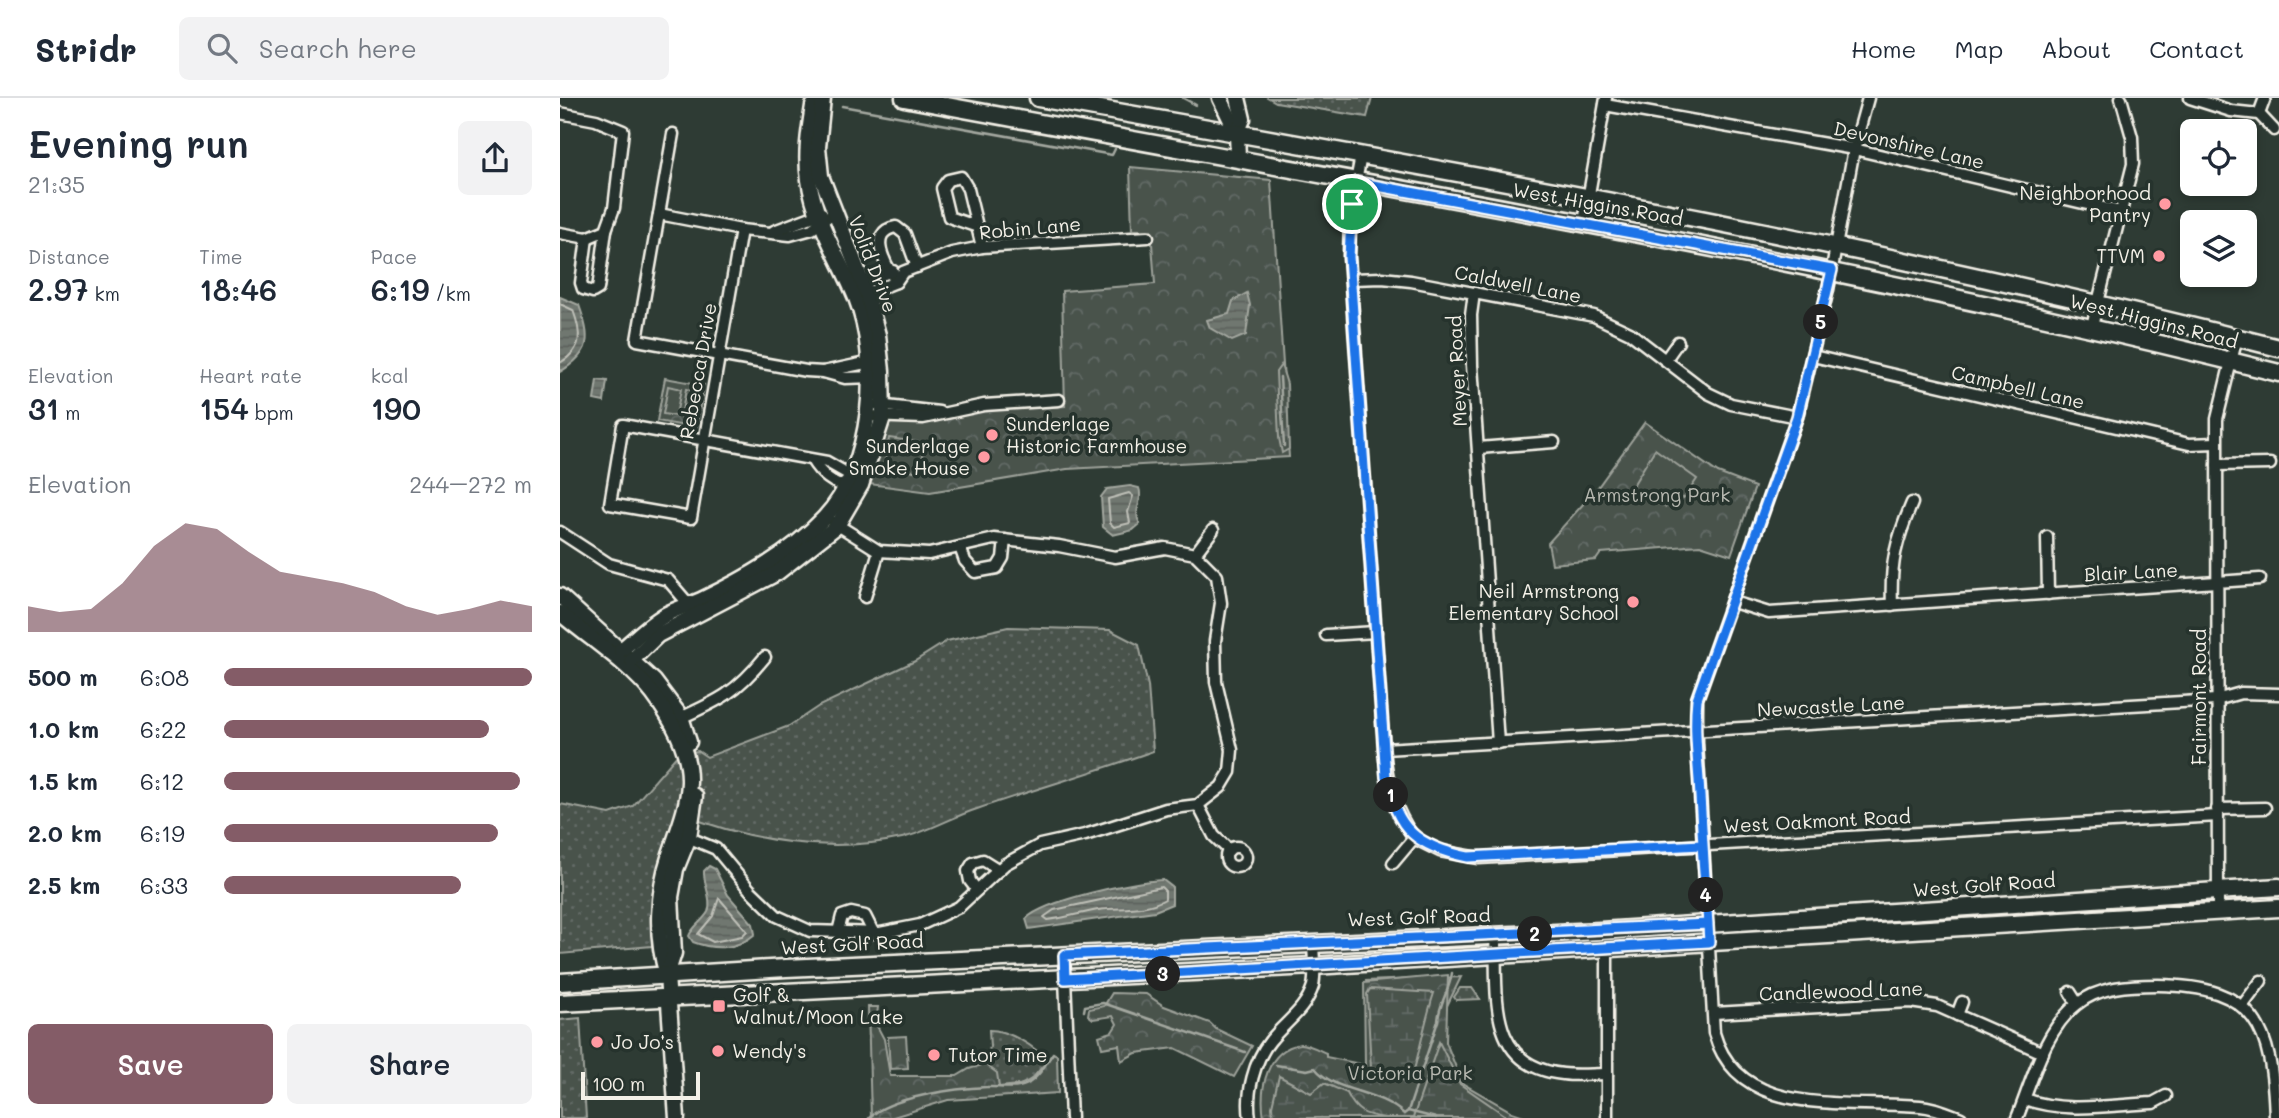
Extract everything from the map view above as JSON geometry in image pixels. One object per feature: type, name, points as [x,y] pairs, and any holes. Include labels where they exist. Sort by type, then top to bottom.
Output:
[{"type":"main road","name":"West Higgins Road","points":[[904,98],[1832,270],[2092,326],[2279,373]]},
{"type":"main road","name":"West Higgins Road","points":[[1038,98],[1837,244],[2098,302],[2279,348]]},
{"type":"main road","name":"West Golf Road","points":[[560,982],[1708,924],[2279,887]]},
{"type":"main road","name":"West Golf Road","points":[[560,1003],[1313,966],[2279,908]]},
{"type":"street","name":"Volid Drive","points":[[627,655],[693,610],[777,573],[831,522],[861,485],[876,411],[874,370],[878,335],[809,180],[807,155],[815,98]]},
{"type":"street","name":"Volid Drive","points":[[822,98],[818,147],[824,217]]},
{"type":"street","points":[[1220,98],[1237,133],[1238,158]]},
{"type":"street","points":[[1237,133],[1243,119],[1238,98]]},
{"type":"street","points":[[1765,1103],[1743,1089],[1719,1055],[1702,845],[1696,731],[1699,691],[1797,417],[1832,270],[1854,149],[1868,98]]},
{"type":"street","points":[[2190,98],[2231,111],[2259,114],[2274,130]]},
{"type":"street","points":[[2259,114],[2265,98]]},
{"type":"street","points":[[2092,326],[2133,164],[2132,137],[2125,99]]},
{"type":"street","points":[[1584,222],[1606,102]]},
{"type":"street","name":"Devonshire Lane","points":[[1606,102],[1854,149],[2121,212]]},
{"type":"street","points":[[560,113],[596,120],[623,131],[614,208],[606,230],[598,289],[593,292],[583,289],[581,283],[587,238]]},
{"type":"street","points":[[673,134],[637,340],[796,370],[874,370]]},
{"type":"street","points":[[1362,156],[1349,226],[1384,749],[1390,792],[1399,816],[1414,838],[1392,863]]},
{"type":"street","points":[[975,226],[949,217],[942,188],[948,180],[961,177],[968,189],[982,247]]},
{"type":"street","points":[[659,214],[740,230],[772,231],[824,217]]},
{"type":"street","points":[[896,282],[879,242],[880,234],[886,229],[896,227],[905,234],[918,267]]},
{"type":"street","points":[[560,233],[587,238],[606,230]]},
{"type":"street","name":"Rebecca Drive","points":[[705,440],[623,425],[610,504],[691,519],[705,440],[740,230]]},
{"type":"street","name":"Robin Lane","points":[[889,270],[903,272],[952,253],[982,247],[1148,237]]},
{"type":"street","points":[[858,290],[889,270]]},
{"type":"street","points":[[858,290],[896,282],[903,272]]},
{"type":"street","name":"Caldwell Lane","points":[[1352,279],[1382,278],[1594,316],[1630,333],[1708,393],[1731,404],[1797,417]]},
{"type":"street","name":"Meyer Road","points":[[1474,293],[1471,315],[1472,365],[1498,743]]},
{"type":"street","name":"Fairmont Road","points":[[2218,912],[2216,443],[2217,419],[2237,337]]},
{"type":"street","points":[[1666,359],[1678,342]]},
{"type":"street","name":"Campbell Lane","points":[[1813,356],[2189,444],[2216,443]]},
{"type":"street","points":[[824,372],[845,378],[874,370]]},
{"type":"street","points":[[876,411],[923,418],[984,405],[1059,400]]},
{"type":"street","name":"Volid Drive","points":[[831,522],[876,411]]},
{"type":"street","points":[[705,440],[827,462],[850,472],[861,485]]},
{"type":"street","name":"Meyer Road","points":[[1479,448],[1554,442]]},
{"type":"street","points":[[812,460],[819,472],[844,486],[861,485]]},
{"type":"street","points":[[2217,465],[2270,464]]},
{"type":"street","points":[[1892,605],[1890,575],[1895,544],[1912,503]]},
{"type":"street","points":[[683,836],[716,849],[750,890],[777,916],[810,931],[873,932],[920,925],[959,907],[999,870],[1041,845],[1085,835],[1166,808],[1198,805],[1221,787],[1230,772],[1232,750],[1216,682],[1215,641],[1221,603],[1217,576],[1195,554],[1166,548],[1115,557],[1005,540],[929,554],[879,551],[831,522]]},
{"type":"street","points":[[1195,554],[1213,530]]},
{"type":"street","points":[[560,533],[609,564],[668,580],[693,610]]},
{"type":"street","points":[[2047,537],[2048,594]]},
{"type":"street","points":[[960,547],[965,562],[975,572],[997,568],[1003,558],[1005,540]]},
{"type":"street","points":[[865,597],[879,551]]},
{"type":"street","points":[[2216,585],[2260,579]]},
{"type":"street","name":"Blair Lane","points":[[1733,602],[1769,613],[2216,585]]},
{"type":"street","points":[[560,596],[627,655],[671,701],[687,763],[689,781],[683,836],[659,901],[660,953],[667,975],[677,1118]]},
{"type":"street","points":[[560,613],[651,692],[677,719]]},
{"type":"street","points":[[1326,635],[1376,632]]},
{"type":"street","points":[[677,719],[719,701],[744,684],[765,657]]},
{"type":"street","name":"Newcastle Lane","points":[[1384,749],[2216,700],[2241,693],[2279,694]]},
{"type":"street","points":[[1198,805],[1213,836],[1229,850]]},
{"type":"street","points":[[2218,812],[2265,808]]},
{"type":"street","name":"West Oakmont Road","points":[[1414,838],[1440,851],[1479,858],[2218,812]]},
{"type":"street","points":[[977,890],[970,881],[968,872],[973,863],[983,860],[999,870]]},
{"type":"street","points":[[838,932],[842,916],[851,913],[865,916],[873,932]]},
{"type":"street","points":[[1495,935],[1499,1025],[1514,1052],[1534,1067],[1553,1072],[1607,1074]]},
{"type":"street","points":[[1250,1118],[1248,1104],[1255,1070],[1270,1041],[1296,1017],[1313,985],[1313,942]]},
{"type":"street","points":[[1607,949],[1607,1118]]},
{"type":"street","points":[[1064,955],[1071,1118]]},
{"type":"street","points":[[2243,1005],[2261,981]]},
{"type":"street","points":[[2017,1118],[2043,1053],[2062,1019],[2077,1003],[2108,989],[2190,985],[2215,990],[2243,1005],[2259,1026],[2274,1067],[2275,1118]]},
{"type":"street","points":[[2070,992],[2077,1003]]},
{"type":"street","name":"Candlewood Lane","points":[[1714,1013],[1910,1002],[1937,1006],[2043,1053]]},
{"type":"street","points":[[1957,1015],[1962,1002]]},
{"type":"street","points":[[2025,1099],[2041,1105],[2064,1107],[2153,1103],[2166,1096]]},
{"type":"street","points":[[1789,1110],[1914,1105],[1933,1107],[1961,1118]]},
{"type":"green space","points":[[1269,98],[1372,98],[1367,117],[1276,102]]},
{"type":"green space","points":[[1130,167],[1271,180],[1289,457],[1067,469],[930,492],[869,484],[883,448],[889,412],[1065,406],[1062,291],[1155,284],[1151,230],[1132,230]]},
{"type":"green space","points":[[1281,365],[1287,384],[1289,449],[1282,453],[1276,372]]},
{"type":"green space","points":[[665,378],[704,385],[696,428],[657,421]]},
{"type":"green space","points":[[668,386],[681,389],[676,416],[663,414]]},
{"type":"green space","points":[[686,389],[699,392],[694,420],[681,417]]},
{"type":"green space","name":"Armstrong Park","points":[[1645,422],[1718,473],[1755,487],[1731,555],[1700,545],[1601,553],[1596,560],[1552,564],[1548,543],[1595,491]]},
{"type":"green space","points":[[889,438],[925,443],[920,472],[884,466]]},
{"type":"green space","points":[[1655,449],[1697,479],[1685,497],[1666,507],[1629,492]]},
{"type":"green space","points":[[1008,627],[1110,630],[1139,645],[1148,686],[1153,751],[977,809],[912,835],[874,843],[818,845],[789,842],[733,831],[679,813],[656,877],[652,946],[560,954],[560,804],[610,814],[633,806],[679,753],[698,751],[707,757],[789,726],[819,706],[915,661],[947,641]]},
{"type":"green space","name":"Victoria Park","points":[[1448,975],[1446,1042],[1462,1083],[1512,1112],[1530,1118],[1264,1118],[1264,1083],[1273,1062],[1289,1048],[1306,1045],[1326,1053],[1326,1057],[1365,1065],[1364,983]]},
{"type":"green space","points":[[1461,977],[1444,1012],[1367,994],[1366,981]]},
{"type":"green space","points":[[1460,988],[1472,988],[1480,999],[1456,1000],[1454,997]]},
{"type":"green space","points":[[1370,989],[1434,993],[1410,1083],[1371,1068],[1367,994]]},
{"type":"green space","points":[[1112,993],[1146,994],[1164,1006],[1210,1023],[1216,1029],[1252,1046],[1234,1077],[1175,1048],[1136,1053],[1121,1061],[1119,1045],[1102,1048],[1099,1036],[1112,1032],[1117,1024],[1113,1016],[1093,1019],[1088,1015],[1089,1009],[1104,1006]]},
{"type":"green space","points":[[868,1007],[878,1007],[876,1024],[884,1039],[890,1076],[957,1076],[985,1064],[997,1073],[999,1087],[1017,1086],[1031,1079],[1053,1053],[1057,1055],[1058,1093],[948,1100],[890,1118],[871,1118]]},
{"type":"green space","points":[[580,1018],[586,1118],[560,1118],[560,1020]]},
{"type":"green space","points":[[989,1030],[1021,1040],[1047,1061],[1028,1084],[999,1087],[985,1064],[990,1047]]},
{"type":"green space","points":[[906,1036],[908,1068],[890,1069],[888,1037]]},
{"type":"green space","points":[[1439,1042],[1460,1084],[1509,1118],[1413,1118]]},
{"type":"green space","points":[[1279,1076],[1311,1093],[1324,1083],[1347,1093],[1362,1112],[1385,1118],[1273,1118],[1272,1106]]},
{"type":"water","points":[[1247,293],[1250,305],[1246,335],[1232,341],[1210,328],[1207,320],[1229,314],[1233,301]]},
{"type":"water","points":[[560,297],[579,305],[587,336],[586,344],[578,358],[560,372]]},
{"type":"water","points":[[597,380],[607,381],[604,402],[594,400]]},
{"type":"water","points":[[1130,486],[1139,488],[1137,514],[1140,524],[1133,530],[1113,535],[1103,527],[1101,497],[1107,489]]},
{"type":"water","points":[[709,866],[715,869],[728,895],[753,924],[755,934],[733,946],[709,946],[693,942],[689,936],[708,912],[704,871]]},
{"type":"water","points":[[1163,880],[1172,887],[1172,904],[1155,911],[1029,929],[1026,919],[1051,905],[1113,888]]},
{"type":"waterway","points":[[1183,98],[1196,105]]},
{"type":"waterway","points":[[842,106],[1112,155],[1115,149]]},
{"type":"waterway","points":[[1280,377],[1284,446]]},
{"type":"waterway","points":[[1408,1111],[1452,973]]},
{"type":"waterway","points":[[1084,1011],[1085,1006],[1103,1003],[1245,1052]]},
{"type":"waterway","points":[[869,1118],[892,1104],[925,1095],[1024,1085],[1036,1077],[1053,1053]]},
{"type":"waterway","points":[[1276,1065],[1307,1070],[1315,1068],[1334,1082],[1382,1100],[1404,1114],[1408,1111],[1436,1118]]},
{"type":"place","name":"Neighborhood Pantry","points":[[2165,204]]},
{"type":"place","name":"TTVM","points":[[2159,256]]},
{"type":"place","name":"Sunderlage Historic Farmhouse","points":[[992,435]]},
{"type":"place","name":"Sunderlage Smoke House","points":[[984,457]]},
{"type":"place","name":"Neil Armstrong Elementary School","points":[[1633,602]]},
{"type":"place","name":"Golf & Walnut/Moon Lake","points":[[719,1006]]},
{"type":"place","name":"Jo Jo's","points":[[597,1042]]},
{"type":"place","name":"Wendy's","points":[[718,1051]]},
{"type":"place","name":"Tutor Time","points":[[934,1055]]},
{"type":"route","points":[[1352,204],[1349,257],[1386,777],[1399,816],[1414,838],[1440,851],[1468,857],[1702,845],[1708,924],[1064,955],[1065,979],[1709,942],[1708,924],[1702,834],[1696,731],[1697,699],[1797,417],[1832,270],[1584,222],[1356,182],[1352,204]]}]
